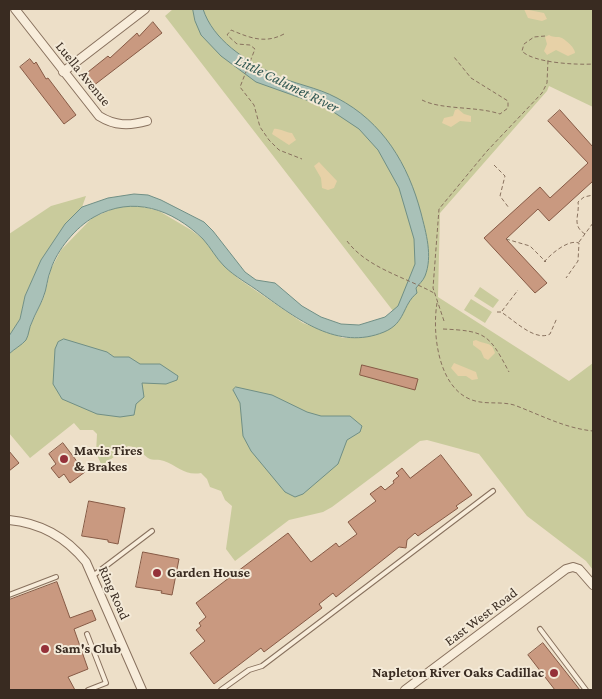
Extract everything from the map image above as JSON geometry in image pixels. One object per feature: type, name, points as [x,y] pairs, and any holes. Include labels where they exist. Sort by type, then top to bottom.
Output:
[{"type":"street","name":"Luella Avenue","points":[[15,9],[92,110],[108,121],[124,125],[147,121]]},
{"type":"street","points":[[63,72],[145,9]]},
{"type":"street","name":"Ring Road","points":[[9,520],[41,527],[61,537],[75,548],[94,575],[142,690]]},
{"type":"street","name":"East West Road","points":[[405,690],[556,575],[573,567],[584,574],[593,586]]},
{"type":"lane","points":[[221,690],[248,670],[262,666],[493,491]]},
{"type":"lane","points":[[94,575],[152,531]]},
{"type":"lane","points":[[9,595],[56,577]]},
{"type":"lane","points":[[540,629],[586,690]]},
{"type":"lane","points":[[87,634],[106,683],[88,690]]},
{"type":"path","points":[[284,34],[273,39],[258,40],[231,30],[228,31],[227,35],[230,40],[237,44],[252,46],[254,52],[240,82],[241,90],[254,105],[260,126],[269,140],[280,150],[302,159]]},
{"type":"path","points":[[545,36],[530,40],[522,45],[521,49],[527,55],[565,64],[593,64]]},
{"type":"path","points":[[422,100],[431,104],[462,106],[500,114],[508,108],[508,101],[471,78],[454,57]]},
{"type":"path","points":[[444,321],[434,293],[438,209],[487,151],[542,94],[547,83],[548,60]]},
{"type":"path","points":[[494,165],[505,176],[500,196],[509,208]]},
{"type":"path","points":[[585,234],[578,228],[576,221],[578,202],[584,197],[593,195]]},
{"type":"path","points":[[566,278],[578,261],[579,243],[593,223]]},
{"type":"path","points":[[506,239],[530,246],[545,262],[553,251],[572,242],[579,243]]},
{"type":"path","points":[[347,241],[360,255],[434,293]]},
{"type":"path","points":[[501,312],[518,290]]},
{"type":"path","points":[[438,303],[436,327],[443,370],[463,395],[480,402],[508,403],[552,422],[593,431]]},
{"type":"path","points":[[497,312],[501,312],[531,332],[542,336],[550,334],[557,318]]},
{"type":"path","points":[[443,330],[473,331],[486,336],[494,344],[509,372]]},
{"type":"green space","points":[[173,9],[593,9],[593,107],[549,86],[547,91],[440,213],[438,297],[569,381],[593,363],[593,570],[586,561],[527,516],[479,454],[427,440],[420,441],[332,507],[323,512],[289,520],[235,561],[226,549],[232,506],[225,500],[221,491],[210,487],[207,479],[201,473],[190,473],[164,461],[150,459],[137,449],[128,446],[102,466],[96,453],[97,434],[93,430],[80,430],[74,423],[30,458],[9,433],[9,354],[19,345],[27,333],[44,297],[51,269],[61,250],[92,218],[120,206],[132,204],[159,211],[191,230],[203,239],[223,265],[239,279],[303,323],[343,338],[367,337],[400,320],[165,16]]},
{"type":"green space","points":[[86,196],[82,207],[65,224],[41,260],[25,296],[20,319],[9,336],[9,234],[51,206]]},
{"type":"green space","points":[[480,287],[499,300],[493,308],[474,296]]},
{"type":"green space","points":[[471,299],[492,312],[485,323],[464,310]]},
{"type":"sand","points":[[524,9],[544,13],[547,19],[542,21],[528,18]]},
{"type":"sand","points":[[549,35],[564,39],[575,53],[568,56],[556,50],[547,55],[544,51],[547,44],[545,37]]},
{"type":"sand","points":[[458,109],[464,114],[471,116],[471,122],[460,121],[451,127],[442,123],[444,118],[453,116],[455,110]]},
{"type":"sand","points":[[274,129],[292,133],[296,140],[289,145],[272,134]]},
{"type":"sand","points":[[319,162],[337,181],[334,188],[328,190],[322,188],[321,178],[314,166]]},
{"type":"sand","points":[[476,340],[490,345],[494,349],[495,353],[488,360],[473,345],[473,341]]},
{"type":"sand","points":[[454,363],[476,372],[478,379],[472,380],[466,376],[458,376],[451,368]]},
{"type":"water","name":"Little Calumet River","points":[[193,9],[203,9],[214,30],[231,48],[241,55],[281,77],[337,98],[368,119],[380,132],[401,161],[409,178],[425,228],[429,253],[425,276],[416,288],[417,293],[396,324],[384,332],[367,337],[350,338],[334,335],[289,313],[233,274],[221,263],[203,239],[178,220],[152,208],[123,207],[109,210],[87,221],[68,240],[54,262],[44,295],[26,340],[9,354],[9,336],[20,319],[25,296],[41,260],[65,224],[82,207],[108,198],[134,194],[148,195],[161,200],[204,222],[245,272],[256,280],[275,283],[302,306],[321,317],[341,324],[359,325],[385,317],[398,306],[415,264],[414,239],[399,188],[378,150],[359,129],[326,107],[256,82],[221,56],[201,35],[195,21]]},
{"type":"water","points":[[64,339],[107,352],[114,357],[129,357],[140,364],[160,364],[178,376],[177,380],[166,384],[142,383],[144,397],[136,404],[134,415],[120,417],[97,414],[62,399],[53,384],[55,349],[58,342]]},
{"type":"water","points":[[236,387],[272,395],[307,412],[321,416],[350,416],[362,426],[360,432],[347,440],[338,464],[303,494],[295,497],[285,492],[251,451],[243,436],[240,403],[233,390]]},
{"type":"building","points":[[153,22],[162,33],[93,86],[86,77],[89,74],[88,72],[108,56],[110,58],[137,33],[139,36]]},
{"type":"building","points":[[30,59],[34,64],[36,62],[46,79],[48,78],[76,115],[64,124],[20,67]]},
{"type":"building","points":[[560,110],[593,147],[593,181],[549,221],[538,209],[506,239],[547,283],[535,293],[484,238],[540,187],[550,198],[588,163],[548,121]]},
{"type":"building","points":[[362,365],[418,379],[415,390],[360,375]]},
{"type":"building","name":"Mavis Tires & Brakes","points":[[63,443],[85,472],[70,483],[64,474],[59,478],[51,468],[56,464],[49,454]]},
{"type":"building","points":[[9,451],[19,463],[9,471]]},
{"type":"building","points":[[441,455],[472,495],[456,506],[458,508],[418,536],[415,533],[407,540],[406,548],[399,547],[336,597],[333,593],[319,604],[322,608],[264,652],[261,648],[214,684],[190,653],[205,641],[196,630],[201,626],[199,623],[206,617],[196,603],[288,533],[311,562],[336,543],[339,547],[357,534],[348,522],[376,501],[370,494],[381,486],[385,490],[394,483],[393,481],[399,476],[396,473],[402,468],[410,478]]},
{"type":"building","points":[[89,501],[125,508],[118,544],[108,542],[108,540],[82,536]]},
{"type":"building","name":"Garden House","points":[[143,552],[179,559],[172,595],[161,593],[162,591],[136,587]]},
{"type":"building","name":"Sam's Club","points":[[57,582],[70,618],[92,610],[96,620],[74,629],[88,669],[68,677],[75,690],[9,690],[9,600]]},
{"type":"building","name":"Napleton River Oaks Cadillac","points":[[543,643],[580,690],[555,690],[528,655]]},
{"type":"place","name":"Mavis Tires & Brakes","points":[[64,459]]},
{"type":"place","name":"Garden House","points":[[157,573]]},
{"type":"place","name":"Sam's Club","points":[[45,649]]},
{"type":"place","name":"Napleton River Oaks Cadillac","points":[[554,673]]}]
